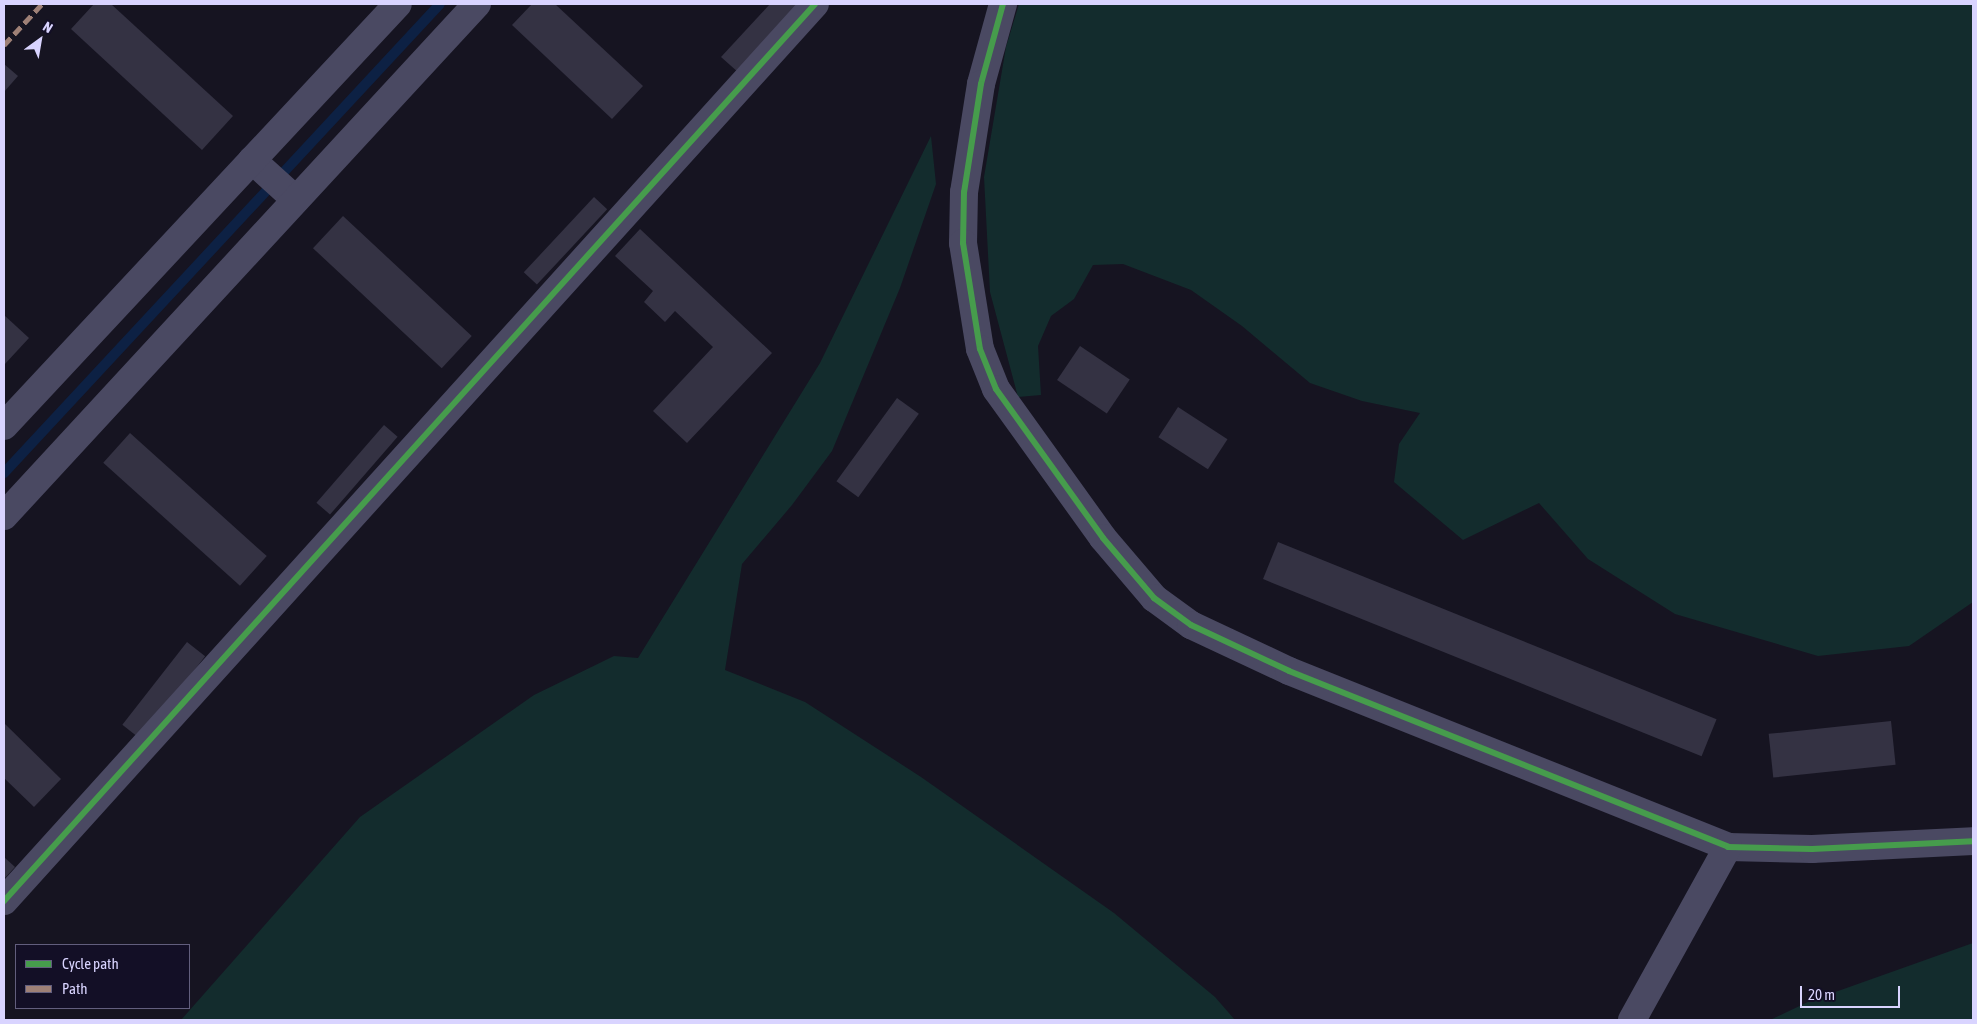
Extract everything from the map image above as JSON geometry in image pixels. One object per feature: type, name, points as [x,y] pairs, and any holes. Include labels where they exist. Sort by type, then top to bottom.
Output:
[{"type":"street","points":[[4,426],[398,4]]},
{"type":"street","points":[[4,516],[477,4]]},
{"type":"street","points":[[4,901],[816,4]]},
{"type":"street","points":[[1003,4],[981,84],[964,192],[963,243],[980,349],[996,389],[1102,538],[1154,598],[1191,625],[1289,671],[1728,847],[1812,849],[1973,841]]},
{"type":"street","points":[[252,160],[296,200]]},
{"type":"street","points":[[1632,1020],[1728,847]]},
{"type":"green space","points":[[1019,4],[1973,4],[1973,602],[1909,646],[1818,656],[1675,614],[1588,559],[1539,503],[1463,540],[1394,482],[1399,444],[1420,413],[1362,401],[1310,383],[1242,326],[1191,290],[1123,264],[1093,265],[1074,299],[1051,316],[1038,346],[1041,395],[1018,397],[990,292],[984,177],[1006,47]]},
{"type":"green space","points":[[931,136],[936,184],[900,288],[832,451],[792,505],[742,564],[725,670],[805,702],[921,777],[1114,913],[1215,997],[1235,1020],[181,1020],[360,817],[534,695],[614,656],[638,658],[820,363]]},
{"type":"green space","points":[[1973,943],[1973,1020],[1770,1020],[1810,1001]]},
{"type":"building","points":[[94,4],[111,4],[233,116],[202,150],[71,29]]},
{"type":"building","points":[[532,4],[555,4],[643,86],[612,119],[512,25]]},
{"type":"building","points":[[770,4],[802,4],[739,73],[721,57]]},
{"type":"building","points":[[4,64],[18,76],[4,92]]},
{"type":"building","points":[[594,197],[607,209],[537,285],[524,272]]},
{"type":"building","points":[[343,216],[472,336],[442,368],[313,248]]},
{"type":"building","points":[[640,229],[772,353],[687,443],[653,411],[713,347],[675,311],[665,322],[644,302],[653,291],[615,256]]},
{"type":"building","points":[[4,315],[29,338],[4,365]]},
{"type":"building","points":[[1080,346],[1130,380],[1107,414],[1057,380]]},
{"type":"building","points":[[897,398],[919,414],[858,497],[836,481]]},
{"type":"building","points":[[1178,407],[1227,439],[1208,469],[1158,437]]},
{"type":"building","points":[[384,425],[398,437],[330,515],[316,503]]},
{"type":"building","points":[[130,433],[267,556],[240,586],[103,463]]},
{"type":"building","points":[[1278,542],[1717,719],[1702,756],[1263,579]]},
{"type":"building","points":[[187,642],[205,656],[140,739],[122,725]]},
{"type":"building","points":[[1891,721],[1896,765],[1773,778],[1769,734]]},
{"type":"building","points":[[4,723],[61,779],[34,807],[4,778]]},
{"type":"building","points":[[4,857],[15,867],[4,879]]},
{"type":"waterway","points":[[4,473],[440,4]]},
{"type":"marked path","points":[[4,45],[42,4]]},
{"type":"cycle path","points":[[4,901],[815,4]]},
{"type":"cycle path","points":[[1003,4],[981,84],[964,192],[963,243],[980,349],[996,389],[1103,538],[1154,598],[1191,625],[1289,671],[1728,847],[1812,849],[1973,841]]}]
